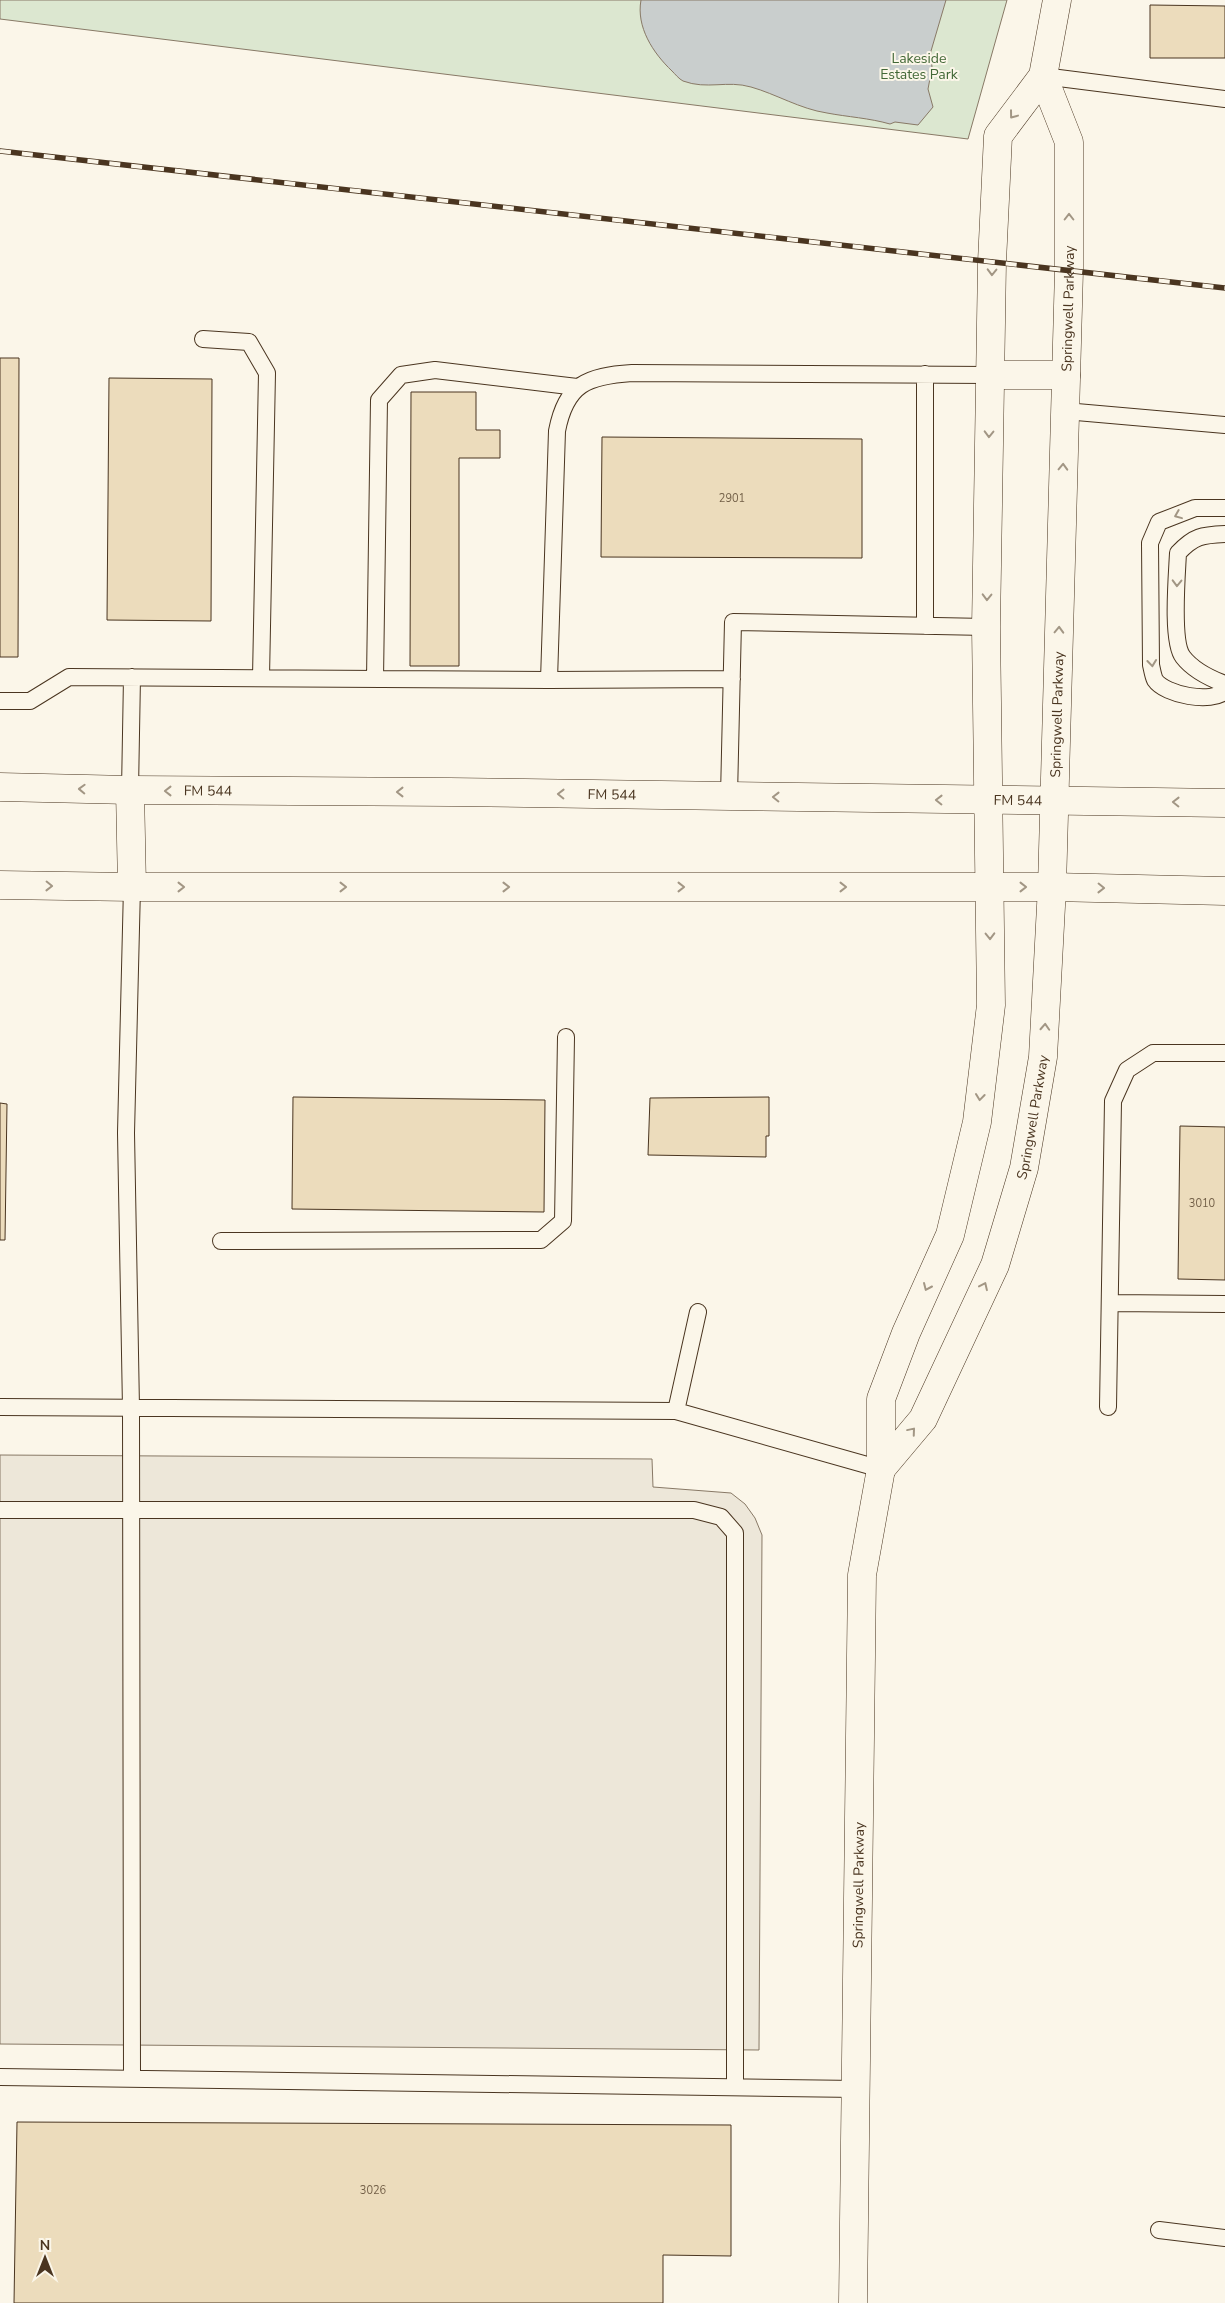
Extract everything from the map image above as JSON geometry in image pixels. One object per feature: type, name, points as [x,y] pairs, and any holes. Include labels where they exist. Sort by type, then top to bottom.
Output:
[{"type":"street","name":"Springwell Parkway","points":[[853,2303],[862,1576],[881,1469],[881,1399],[906,1333],[950,1235],[977,1122],[991,1005],[986,627],[990,375],[998,136],[1043,76],[1057,0]]},
{"type":"street","name":"Springwell Parkway","points":[[881,1469],[922,1419],[994,1265],[1024,1168],[1043,1056],[1052,887],[1066,375],[1069,142],[1043,76]]},
{"type":"street","points":[[990,375],[1066,375]]},
{"type":"street","name":"FM 544","points":[[0,787],[1225,803]]},
{"type":"street","points":[[130,790],[132,887]]},
{"type":"street","points":[[0,885],[132,887],[1052,887],[1225,891]]},
{"type":"lane","points":[[1043,76],[1225,99]]},
{"type":"lane","points":[[203,339],[249,342],[267,373],[261,677]]},
{"type":"lane","points":[[375,679],[379,400],[401,375],[435,370],[577,387]]},
{"type":"lane","points":[[549,680],[557,431],[561,410],[577,387],[593,378],[632,373],[990,375]]},
{"type":"lane","points":[[925,374],[925,626]]},
{"type":"lane","points":[[1065,411],[1225,426]]},
{"type":"lane","points":[[1225,508],[1195,508],[1159,522],[1150,543],[1151,665],[1155,680],[1169,692],[1203,698],[1221,694],[1225,691]]},
{"type":"lane","points":[[1225,534],[1206,535],[1188,541],[1178,554],[1176,632],[1181,655],[1194,668],[1225,684]]},
{"type":"lane","points":[[729,796],[733,622],[986,627]]},
{"type":"lane","points":[[0,701],[30,701],[69,677],[549,680],[732,679]]},
{"type":"lane","points":[[130,790],[132,677]]},
{"type":"lane","points":[[132,887],[126,1133],[131,1408],[132,2079]]},
{"type":"lane","points":[[221,1241],[541,1240],[563,1221],[566,1037]]},
{"type":"lane","points":[[1108,1407],[1113,1101],[1127,1070],[1153,1053],[1225,1053]]},
{"type":"lane","points":[[1110,1303],[1225,1304]]},
{"type":"lane","points":[[676,1411],[698,1312]]},
{"type":"lane","points":[[0,1407],[676,1411],[881,1469]]},
{"type":"lane","points":[[0,1510],[694,1510],[721,1518],[735,1533],[735,2087]]},
{"type":"lane","points":[[0,2077],[857,2089]]},
{"type":"lane","points":[[1159,2230],[1225,2238]]},
{"type":"green space","name":"Lakeside Estates Park","points":[[0,0],[1007,0],[968,139],[0,19]]},
{"type":"shaded area","points":[[641,0],[946,0],[931,51],[932,68],[928,89],[933,107],[918,125],[895,122],[890,124],[817,111],[742,85],[700,85],[683,81],[658,56],[648,39],[641,20]]},
{"type":"shaded area","points":[[0,1455],[652,1459],[653,1487],[731,1493],[745,1504],[755,1518],[762,1535],[759,2050],[0,2044]]},
{"type":"building","points":[[1150,5],[1225,6],[1225,58],[1150,58]]},
{"type":"building","points":[[0,358],[19,358],[18,657],[0,657]]},
{"type":"building","points":[[109,378],[212,379],[211,621],[107,620]]},
{"type":"building","points":[[411,392],[476,392],[476,430],[500,430],[500,458],[459,458],[459,666],[410,666]]},
{"type":"building","points":[[602,437],[862,439],[862,558],[601,557]]},
{"type":"building","points":[[293,1097],[545,1100],[544,1212],[292,1209]]},
{"type":"building","points":[[769,1097],[769,1136],[766,1136],[766,1157],[648,1155],[650,1098]]},
{"type":"building","points":[[0,1103],[7,1104],[5,1240],[0,1240]]},
{"type":"building","points":[[1180,1126],[1225,1127],[1225,1280],[1178,1279]]},
{"type":"building","points":[[17,2122],[731,2125],[731,2256],[663,2255],[663,2303],[14,2303]]},
{"type":"railway","points":[[0,151],[1225,288]]}]
